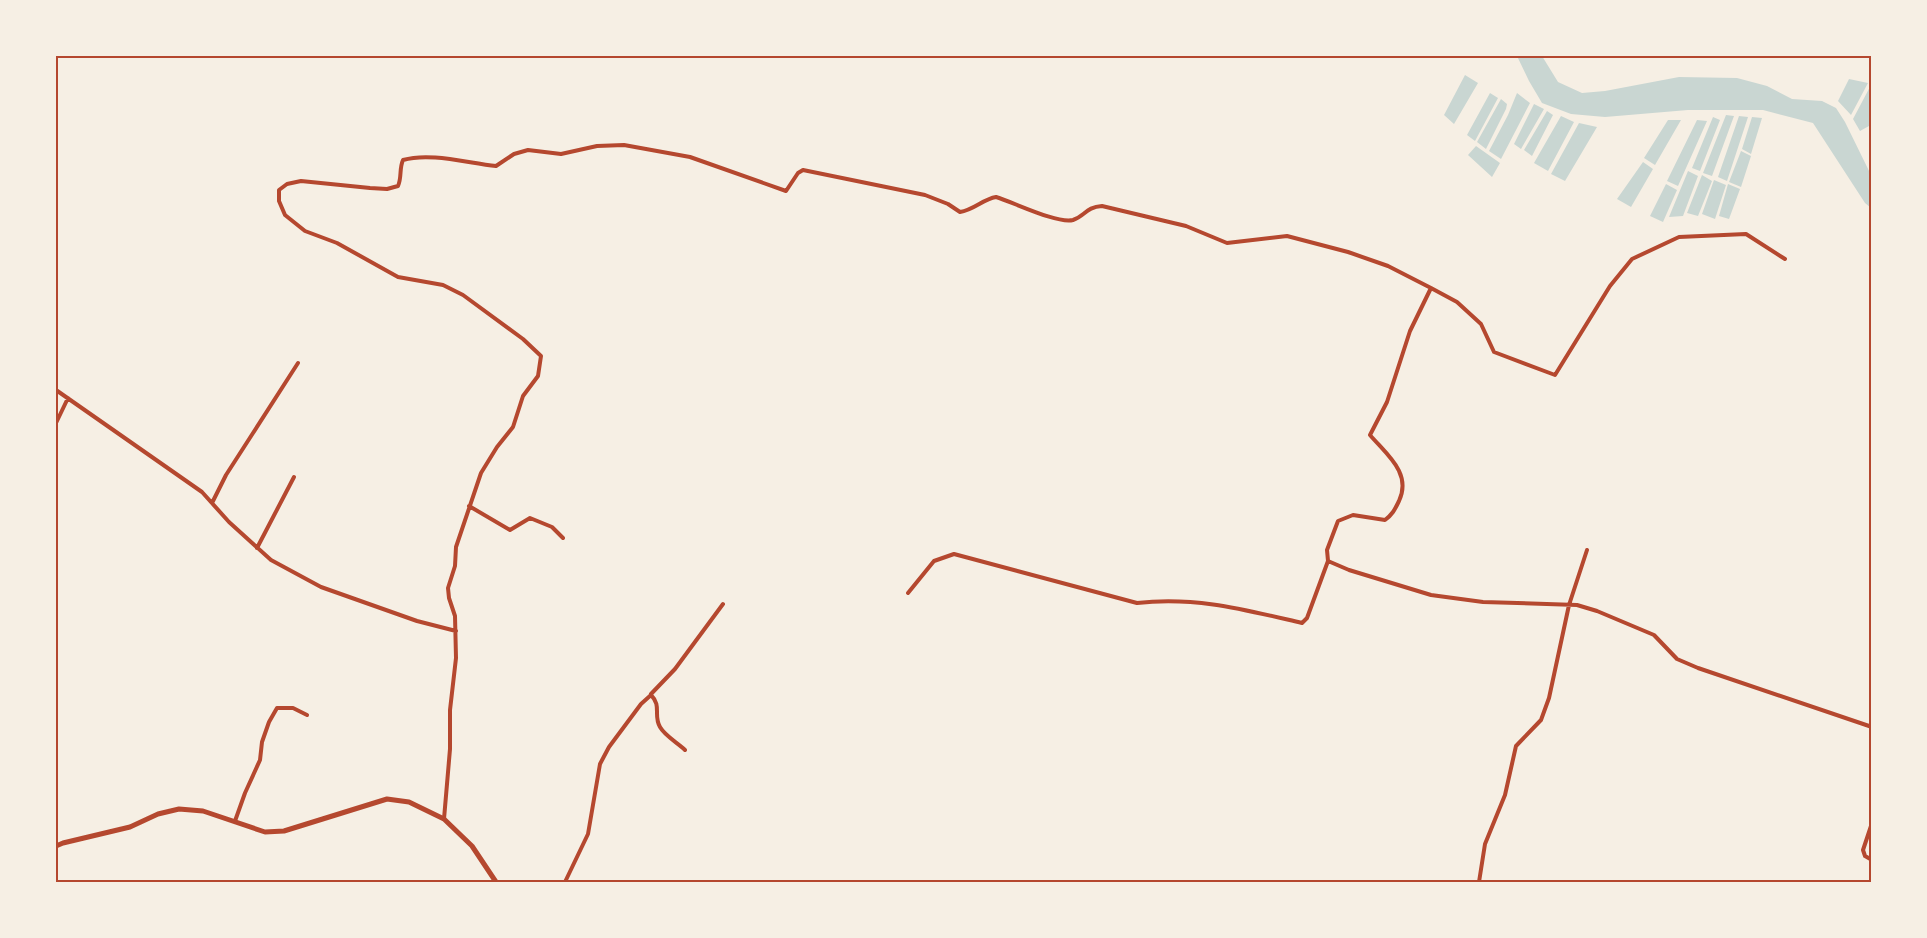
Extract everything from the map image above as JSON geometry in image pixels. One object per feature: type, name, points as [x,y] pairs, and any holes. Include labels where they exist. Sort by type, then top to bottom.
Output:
[{"type":"street","points":[[444,819],[456,631],[448,588],[455,566],[456,547],[482,473],[496,447],[513,427],[523,396],[538,376],[542,356],[524,339],[463,295],[443,285],[398,277],[337,243],[305,231],[285,215],[279,201],[279,190],[287,184],[301,181],[387,189],[398,186],[403,160],[413,157],[496,166],[514,154],[528,150],[561,154],[597,146],[624,145],[690,158],[786,191],[798,173],[803,170],[925,195],[948,204],[960,212],[968,211],[988,198],[996,197],[1058,219],[1072,220],[1092,207],[1102,206],[1186,226],[1227,243],[1287,236],[1348,252],[1388,266],[1457,302],[1481,324],[1494,352],[1555,375],[1610,286],[1632,259],[1679,237],[1746,234],[1785,259]]},
{"type":"street","points":[[908,593],[933,561],[954,554],[1137,603],[1165,600],[1216,604],[1302,623],[1307,618],[1328,561],[1327,549],[1338,521],[1353,515],[1385,520],[1392,515],[1403,491],[1401,471],[1370,435],[1387,402],[1410,331],[1431,288]]},
{"type":"street","points":[[212,502],[226,475],[298,363]]},
{"type":"street","points":[[56,390],[202,492],[271,560],[321,587],[417,621],[456,631]]},
{"type":"street","points":[[56,423],[68,398]]},
{"type":"street","points":[[257,548],[294,477]]},
{"type":"street","points":[[469,506],[510,530],[530,518],[552,527],[563,538]]},
{"type":"street","points":[[1479,882],[1485,844],[1505,795],[1516,746],[1541,720],[1549,698],[1569,605],[1587,550]]},
{"type":"street","points":[[1328,561],[1349,570],[1431,595],[1484,602],[1577,605],[1597,611],[1654,635],[1677,658],[1698,668],[1872,727]]},
{"type":"street","points":[[565,882],[588,834],[600,764],[609,747],[641,704],[675,669],[723,604]]},
{"type":"street","points":[[651,695],[658,706],[657,718],[660,727],[685,750]]},
{"type":"street","points":[[235,821],[260,760],[262,742],[269,722],[277,708],[293,708],[307,715]]},
{"type":"street","points":[[56,846],[130,827],[158,814],[180,809],[203,811],[265,832],[284,831],[387,799],[409,802],[444,819],[472,846],[496,882]]},
{"type":"street","points":[[1872,823],[1863,850],[1864,856],[1872,860]]},
{"type":"shaded area","points":[[1517,56],[1542,56],[1558,82],[1582,93],[1679,77],[1737,78],[1767,86],[1792,99],[1822,101],[1836,108],[1871,175],[1871,208],[1865,203],[1813,123],[1763,110],[1688,110],[1605,117],[1571,114],[1542,103]]},
{"type":"shaded area","points":[[1465,75],[1478,83],[1454,124],[1444,115]]},
{"type":"shaded area","points":[[1849,79],[1868,83],[1851,115],[1838,101]]},
{"type":"shaded area","points":[[1871,85],[1871,122],[1869,126],[1860,131],[1853,119]]},
{"type":"shaded area","points":[[1490,93],[1498,98],[1475,141],[1467,135]]},
{"type":"shaded area","points":[[1517,93],[1530,103],[1501,159],[1489,151]]},
{"type":"shaded area","points":[[1501,99],[1507,104],[1506,109],[1486,149],[1477,142]]},
{"type":"shaded area","points":[[1534,104],[1544,109],[1521,149],[1514,144]]},
{"type":"shaded area","points":[[1547,111],[1553,115],[1532,156],[1524,150]]},
{"type":"shaded area","points":[[1726,115],[1734,116],[1712,176],[1703,173]]},
{"type":"shaded area","points":[[1561,116],[1574,122],[1548,171],[1534,163]]},
{"type":"shaded area","points":[[1739,116],[1748,117],[1727,181],[1718,177]]},
{"type":"shaded area","points":[[1713,117],[1720,120],[1700,171],[1692,168]]},
{"type":"shaded area","points":[[1752,117],[1762,118],[1751,154],[1742,149]]},
{"type":"shaded area","points":[[1668,120],[1681,120],[1655,165],[1644,158]]},
{"type":"shaded area","points":[[1697,120],[1707,121],[1678,186],[1667,181]]},
{"type":"shaded area","points":[[1579,123],[1597,127],[1565,181],[1551,174]]},
{"type":"shaded area","points":[[1476,146],[1500,163],[1492,177],[1468,155]]},
{"type":"shaded area","points":[[1741,151],[1751,156],[1741,187],[1729,182]]},
{"type":"shaded area","points":[[1643,162],[1653,169],[1631,207],[1617,199]]},
{"type":"shaded area","points":[[1688,171],[1698,176],[1683,216],[1669,217]]},
{"type":"shaded area","points":[[1702,175],[1712,181],[1698,216],[1687,213]]},
{"type":"shaded area","points":[[1714,180],[1726,185],[1715,219],[1702,214]]},
{"type":"shaded area","points":[[1666,184],[1677,190],[1663,222],[1650,216]]},
{"type":"shaded area","points":[[1728,184],[1740,189],[1729,219],[1719,216]]}]
